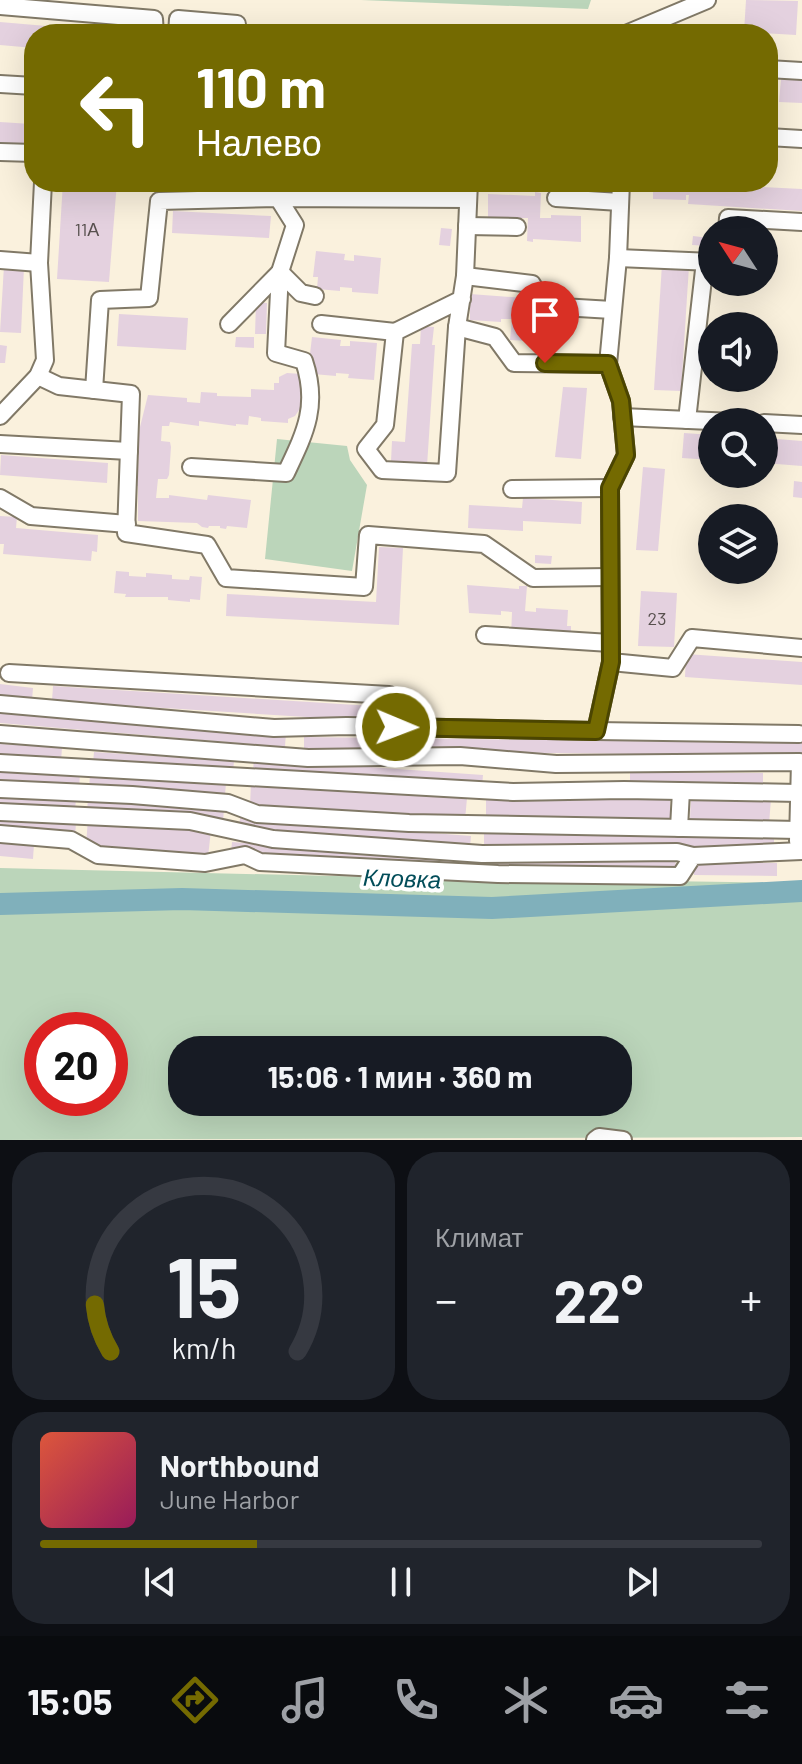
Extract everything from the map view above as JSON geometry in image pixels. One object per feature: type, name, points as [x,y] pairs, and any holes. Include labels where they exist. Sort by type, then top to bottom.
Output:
[{"type":"street","points":[[650,24],[707,0]]},
{"type":"street","points":[[0,6],[154,19],[154,24]]},
{"type":"street","points":[[178,24],[178,19],[237,24]]},
{"type":"street","points":[[778,70],[802,71]]},
{"type":"street","points":[[0,84],[24,85]]},
{"type":"street","points":[[778,138],[802,139]]},
{"type":"street","points":[[0,152],[24,153]]},
{"type":"street","points":[[0,416],[38,376],[45,360],[39,263],[43,192]]},
{"type":"street","points":[[94,390],[100,300],[149,298],[159,201],[257,192]]},
{"type":"street","points":[[191,467],[286,473],[307,428],[312,384],[304,361],[276,353],[280,272],[295,225],[280,192]]},
{"type":"street","points":[[395,332],[385,425],[366,449],[382,470],[447,473],[457,327],[465,276],[468,192]]},
{"type":"street","points":[[596,731],[611,662],[610,488],[626,455],[621,401],[608,364],[620,192]]},
{"type":"street","points":[[556,198],[620,202]]},
{"type":"street","points":[[778,221],[802,222]]},
{"type":"street","points":[[467,226],[517,227]]},
{"type":"street","points":[[618,258],[698,262]]},
{"type":"street","points":[[0,260],[39,263]]},
{"type":"street","points":[[280,272],[301,293],[315,296]]},
{"type":"street","points":[[229,324],[280,272]]},
{"type":"street","points":[[465,276],[532,284],[545,306],[612,310]]},
{"type":"street","points":[[687,420],[701,296]]},
{"type":"street","points":[[321,324],[395,332],[462,299]]},
{"type":"street","points":[[457,327],[495,337],[514,363],[608,364]]},
{"type":"street","points":[[38,376],[59,386],[131,394],[126,533],[207,545],[226,578],[364,587],[368,535],[484,544],[533,578],[610,577]]},
{"type":"street","points":[[622,417],[698,420]]},
{"type":"street","points":[[778,424],[802,425]]},
{"type":"street","points":[[0,444],[129,451]]},
{"type":"street","points":[[512,489],[610,488]]},
{"type":"street","points":[[0,498],[31,516],[127,524]]},
{"type":"street","points":[[485,635],[610,643]]},
{"type":"street","points":[[611,662],[673,668],[692,638],[802,647]]},
{"type":"street","points":[[9,673],[389,695],[420,727]]},
{"type":"street","points":[[0,704],[274,728],[420,727],[799,734]]},
{"type":"street","points":[[0,734],[308,758],[460,756],[556,764],[801,762],[798,841],[802,850],[693,856],[677,852],[482,854],[273,839],[190,821],[0,812]]},
{"type":"street","points":[[0,763],[513,792],[799,793]]},
{"type":"street","points":[[0,789],[132,795],[228,803],[257,814],[409,823],[798,830]]},
{"type":"street","points":[[679,828],[681,791]]},
{"type":"street","points":[[0,834],[71,840],[98,855],[205,863],[245,855],[260,862],[498,874],[680,876],[693,856]]},
{"type":"street","points":[[595,1140],[599,1137],[623,1140]]},
{"type":"green space","points":[[361,0],[591,0],[588,9]]},
{"type":"green space","points":[[277,439],[347,446],[350,460],[367,485],[352,571],[265,559]]},
{"type":"green space","points":[[0,868],[802,883],[802,1137],[0,1140]]},
{"type":"building","points":[[746,0],[798,1],[796,35],[778,34],[778,24],[744,24]]},
{"type":"building","points":[[0,22],[24,24],[24,47],[0,45]]},
{"type":"building","points":[[781,79],[802,80],[802,103],[779,102]]},
{"type":"building","points":[[0,122],[24,124],[24,150],[0,148]]},
{"type":"building","points":[[778,188],[802,189],[802,211],[688,204],[689,195],[686,195],[686,200],[653,199],[653,192],[778,192]]},
{"type":"building","points":[[62,192],[116,192],[109,282],[57,279]]},
{"type":"building","points":[[535,192],[541,193],[540,218],[551,218],[551,215],[581,216],[581,242],[527,241],[528,218],[517,218],[517,221],[488,219],[488,194],[535,196]]},
{"type":"building","points":[[173,211],[271,216],[269,238],[172,233]]},
{"type":"building","points":[[441,228],[452,229],[450,246],[439,245]]},
{"type":"building","points":[[693,236],[698,237],[698,245],[692,245]]},
{"type":"building","points":[[316,251],[345,254],[344,260],[354,261],[354,255],[381,258],[378,294],[352,292],[352,288],[340,287],[340,291],[317,289],[318,277],[313,277]]},
{"type":"building","points":[[662,264],[689,266],[681,391],[654,390]]},
{"type":"building","points":[[4,266],[24,267],[21,333],[0,332]]},
{"type":"building","points":[[470,294],[525,298],[524,319],[534,319],[534,316],[563,317],[564,343],[510,340],[512,319],[501,319],[501,322],[470,320]]},
{"type":"building","points":[[256,302],[267,303],[266,334],[255,334]]},
{"type":"building","points":[[119,314],[188,318],[186,350],[117,346]]},
{"type":"building","points":[[421,326],[434,327],[432,345],[435,345],[427,466],[391,461],[392,441],[405,442],[412,344],[420,344]]},
{"type":"building","points":[[236,337],[254,337],[254,348],[235,347]]},
{"type":"building","points":[[312,337],[341,340],[340,346],[350,346],[350,341],[377,343],[374,380],[348,378],[349,374],[313,374],[314,363],[309,362]]},
{"type":"building","points":[[0,345],[7,346],[5,363],[0,363]]},
{"type":"building","points":[[287,373],[301,374],[300,388],[303,389],[303,404],[295,416],[288,419],[288,423],[261,421],[261,418],[249,416],[248,425],[199,421],[199,426],[170,422],[169,426],[162,426],[161,441],[170,442],[171,447],[169,475],[167,479],[158,479],[156,498],[169,498],[169,495],[207,500],[208,495],[251,500],[247,528],[208,528],[197,523],[138,521],[138,486],[135,486],[139,431],[148,395],[187,398],[187,402],[200,403],[201,392],[251,397],[251,389],[274,390],[274,383],[279,383],[279,377]]},
{"type":"building","points":[[563,387],[587,388],[581,459],[555,457]]},
{"type":"building","points":[[684,433],[698,434],[698,459],[682,458]]},
{"type":"building","points":[[778,439],[802,441],[802,466],[778,464]]},
{"type":"building","points":[[1,455],[108,463],[107,483],[0,475]]},
{"type":"building","points":[[643,467],[665,469],[658,551],[636,550]]},
{"type":"building","points":[[794,481],[802,482],[802,498],[793,497]]},
{"type":"building","points":[[523,498],[582,502],[581,524],[523,521],[523,531],[468,528],[469,505],[522,508]]},
{"type":"building","points":[[0,516],[17,517],[16,528],[98,535],[97,552],[92,551],[91,561],[3,554]]},
{"type":"building","points":[[379,547],[403,548],[399,625],[226,616],[227,594],[376,602]]},
{"type":"building","points":[[535,555],[552,556],[551,564],[535,563]]},
{"type":"building","points":[[116,571],[129,572],[129,576],[146,577],[146,573],[172,575],[172,579],[202,577],[200,600],[125,597],[126,594],[114,593]]},
{"type":"building","points":[[467,585],[519,589],[519,586],[527,586],[525,611],[536,612],[536,608],[568,610],[567,626],[571,626],[571,637],[511,637],[512,612],[501,611],[501,615],[469,613]]},
{"type":"building","points":[[641,591],[677,593],[674,647],[638,646]]},
{"type":"building","points":[[686,654],[802,662],[802,685],[685,677]]},
{"type":"building","points":[[0,684],[33,688],[32,700],[0,697]]},
{"type":"building","points":[[53,686],[388,707],[387,722],[52,701]]},
{"type":"building","points":[[0,709],[286,732],[285,747],[0,723]]},
{"type":"building","points":[[304,737],[802,743],[802,756],[304,750]]},
{"type":"building","points":[[0,744],[62,747],[61,762],[0,759]]},
{"type":"building","points":[[94,752],[234,761],[233,772],[93,763]]},
{"type":"building","points":[[254,759],[483,775],[482,787],[253,771]]},
{"type":"building","points":[[0,769],[80,773],[79,789],[0,784]]},
{"type":"building","points":[[630,773],[763,773],[763,784],[630,784]]},
{"type":"building","points":[[90,776],[226,783],[225,795],[89,788]]},
{"type":"building","points":[[251,783],[467,798],[465,820],[250,806]]},
{"type":"building","points":[[0,795],[76,799],[75,810],[0,806]]},
{"type":"building","points":[[691,795],[771,799],[769,824],[690,820]]},
{"type":"building","points":[[486,797],[670,797],[670,822],[486,822]]},
{"type":"building","points":[[88,798],[224,808],[223,822],[87,812]]},
{"type":"building","points":[[0,816],[76,822],[75,838],[0,831]]},
{"type":"building","points":[[240,818],[471,836],[470,847],[239,829]]},
{"type":"building","points":[[88,819],[211,830],[208,857],[86,845]]},
{"type":"building","points":[[774,832],[774,848],[484,849],[484,833]]},
{"type":"building","points":[[0,841],[34,844],[33,859],[0,856]]},
{"type":"building","points":[[232,842],[441,858],[675,859],[677,872],[441,869],[231,853]]},
{"type":"building","points":[[694,861],[777,863],[777,876],[694,875]]},
{"type":"waterway","name":"Кловка","points":[[0,904],[182,899],[492,908],[802,891]]},
{"type":"route","points":[[396,727],[596,731],[611,662],[610,488],[626,455],[621,401],[608,364],[545,363]]}]
